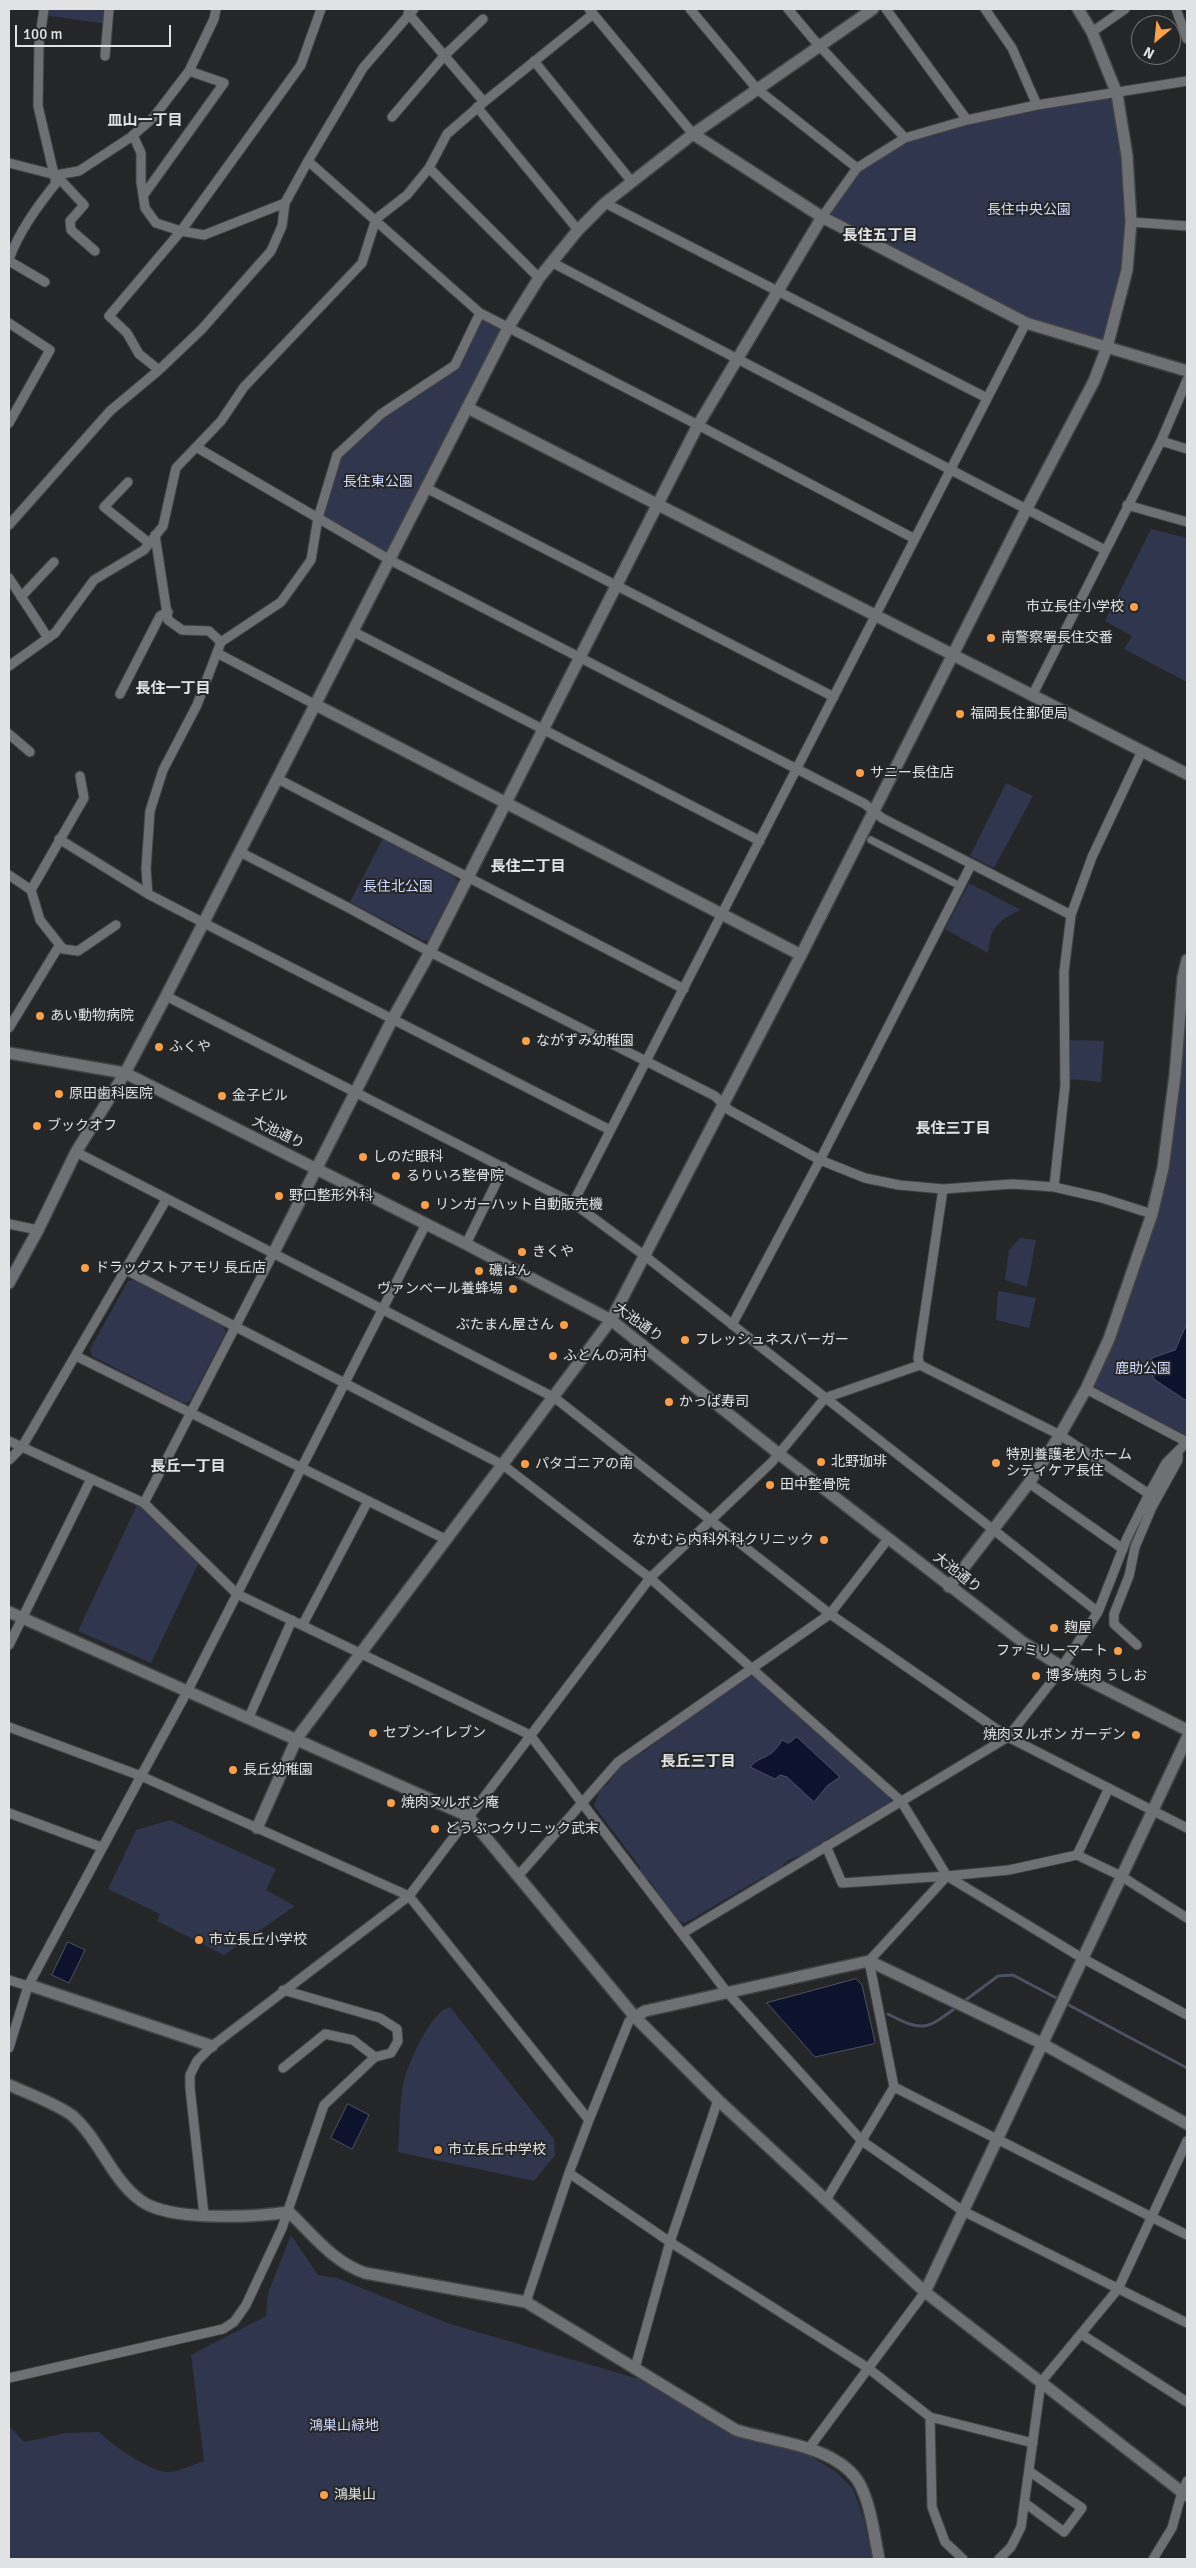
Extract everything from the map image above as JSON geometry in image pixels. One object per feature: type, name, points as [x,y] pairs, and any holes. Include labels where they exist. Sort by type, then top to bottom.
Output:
[{"type":"street","points":[[44,9],[39,44],[38,106],[56,176],[56,183],[36,208],[16,240],[9,260],[45,282]]},
{"type":"street","points":[[105,56],[109,9]]},
{"type":"street","points":[[9,163],[56,176],[80,172],[133,135],[154,118],[188,72],[214,19],[216,9]]},
{"type":"street","points":[[158,370],[139,354],[127,333],[109,316],[181,231],[301,65],[321,9]]},
{"type":"street","points":[[690,9],[757,89],[857,168]]},
{"type":"street","points":[[788,9],[819,46],[905,138]]},
{"type":"street","points":[[9,1283],[38,1230],[76,1152],[125,1073],[166,996],[428,489],[508,328],[538,278],[578,230],[605,203],[693,134],[873,9]]},
{"type":"street","points":[[886,9],[967,120]]},
{"type":"street","points":[[985,9],[1012,48],[1037,104]]},
{"type":"street","points":[[257,1828],[297,1738],[555,1398],[611,1320],[802,955],[1026,510],[1094,381],[1107,347],[1127,270],[1131,222],[1127,156],[1116,91],[1092,32],[1078,9]]},
{"type":"street","points":[[1092,32],[1125,9]]},
{"type":"street","points":[[1176,9],[1187,39]]},
{"type":"street","points":[[9,525],[110,411],[202,330],[271,251],[282,226],[285,202],[308,161],[363,68],[411,11],[480,104],[578,230]]},
{"type":"street","points":[[9,666],[55,633],[94,580],[144,550],[163,526],[176,468],[221,421],[244,387],[362,263],[376,219],[406,195],[429,168],[447,134],[591,11],[693,134],[822,217],[1026,323],[1187,371]]},
{"type":"street","points":[[392,117],[444,56],[483,19]]},
{"type":"street","points":[[534,61],[632,182]]},
{"type":"street","points":[[143,196],[224,84],[188,72]]},
{"type":"street","points":[[144,1504],[392,1020],[430,952],[698,424],[822,217],[857,168],[905,138],[967,120],[1037,104],[1187,81]]},
{"type":"street","points":[[133,135],[141,154],[145,208],[156,223],[181,231],[204,235],[285,202]]},
{"type":"street","points":[[308,161],[376,219],[480,313],[698,424],[915,539]]},
{"type":"street","points":[[429,168],[538,278]]},
{"type":"street","points":[[56,176],[84,205],[70,221],[71,230],[95,251]]},
{"type":"street","points":[[605,203],[987,398]]},
{"type":"street","points":[[1131,222],[1187,226]]},
{"type":"street","points":[[551,262],[1105,550]]},
{"type":"street","points":[[148,894],[146,869],[150,811],[163,770],[197,705],[221,642],[281,602],[311,560],[318,518],[337,455],[381,414],[456,365],[480,313]]},
{"type":"street","points":[[9,323],[50,350],[9,423]]},
{"type":"street","points":[[573,1203],[1026,323]]},
{"type":"street","points":[[1032,694],[1161,441],[1187,380]]},
{"type":"street","points":[[468,408],[1187,774]]},
{"type":"street","points":[[1161,441],[1187,449]]},
{"type":"street","points":[[196,447],[390,560],[798,769],[874,811],[882,818],[1071,915]]},
{"type":"street","points":[[128,482],[104,507],[149,543]]},
{"type":"street","points":[[428,489],[834,697]]},
{"type":"street","points":[[1128,505],[1187,522]]},
{"type":"street","points":[[155,535],[168,620],[182,630],[209,631],[221,642]]},
{"type":"street","points":[[22,597],[54,562]]},
{"type":"street","points":[[9,578],[48,638]]},
{"type":"street","points":[[120,694],[160,616],[168,612]]},
{"type":"street","points":[[354,632],[760,841]]},
{"type":"street","points":[[217,654],[505,804],[802,955]]},
{"type":"street","points":[[9,734],[30,752]]},
{"type":"street","points":[[1054,1187],[1065,1086],[1064,972],[1071,915],[1092,857],[1142,751]]},
{"type":"street","points":[[31,890],[84,798],[80,776]]},
{"type":"street","points":[[278,779],[684,989]]},
{"type":"street","points":[[59,839],[148,894],[610,1130]]},
{"type":"street","points":[[871,840],[960,886]]},
{"type":"street","points":[[240,852],[430,952],[716,1096],[729,1110],[820,1160],[865,1178],[899,1185],[943,1189],[1013,1184],[1054,1187],[1102,1198],[1152,1214]]},
{"type":"street","points":[[732,1325],[820,1160],[971,865]]},
{"type":"street","points":[[9,875],[31,890],[40,920],[59,946],[74,952],[116,925]]},
{"type":"street","points":[[9,1028],[59,946]]},
{"type":"street","points":[[949,1587],[994,1531],[1029,1483],[1060,1435],[1086,1389],[1109,1338],[1152,1214],[1163,1168],[1175,1075],[1183,977],[1187,960]]},
{"type":"street","points":[[166,996],[573,1203],[645,1256],[1098,1612]]},
{"type":"street","name":"大池通り","points":[[9,1053],[125,1073],[466,1244],[611,1320],[779,1454],[1024,1644],[1062,1667],[1187,1730]]},
{"type":"street","points":[[76,1152],[166,1200],[555,1398],[830,1614],[1008,1737],[1187,1828]]},
{"type":"street","points":[[466,1244],[504,1167]]},
{"type":"street","points":[[920,1365],[918,1358],[943,1189]]},
{"type":"street","points":[[9,1460],[22,1447],[166,1200]]},
{"type":"street","points":[[9,1224],[38,1230]]},
{"type":"street","points":[[9,2048],[28,1985],[100,1847],[188,1690],[426,1224]]},
{"type":"street","points":[[126,1270],[503,1465],[650,1578],[901,1801],[947,1876],[1082,1958],[1187,2015]]},
{"type":"street","points":[[76,1356],[447,1540]]},
{"type":"street","points":[[204,2215],[190,2075],[198,2061],[212,2046],[283,1990],[409,1896],[650,1578],[779,1454],[825,1398],[920,1365],[1060,1435],[1149,1494]]},
{"type":"street","points":[[683,1934],[1008,1737],[1062,1667],[1098,1612],[1123,1549],[1166,1463],[1187,1442],[1086,1389]]},
{"type":"street","points":[[9,1441],[144,1504],[237,1594],[303,1624],[530,1735],[584,1803],[726,1991],[862,2141],[963,2211],[1187,2323]]},
{"type":"street","points":[[1137,1645],[1114,1624],[1114,1614],[1129,1576],[1135,1547],[1152,1507],[1178,1460],[1178,1451]]},
{"type":"street","points":[[9,1645],[91,1479]]},
{"type":"street","points":[[1029,1483],[1123,1549]]},
{"type":"street","points":[[303,1624],[368,1501]]},
{"type":"street","points":[[518,1876],[618,1762],[830,1614],[888,1539]]},
{"type":"street","points":[[9,1612],[297,1738],[468,1816],[634,2017],[718,2100],[925,2292],[1185,2494]]},
{"type":"street","points":[[249,1717],[292,1620]]},
{"type":"street","points":[[9,1727],[140,1776],[409,1896],[589,2120]]},
{"type":"street","points":[[809,2448],[925,2292],[1041,2043],[1187,1738]]},
{"type":"street","points":[[1077,1855],[1109,1788]]},
{"type":"street","points":[[9,1813],[100,1847]]},
{"type":"street","points":[[826,1846],[842,1883],[1009,1870],[1077,1855],[1121,1876],[1187,1918]]},
{"type":"street","points":[[526,2302],[569,2173],[629,2021],[645,2011],[726,1991],[869,1961],[947,1876]]},
{"type":"street","points":[[869,1961],[1041,2043],[1187,2124]]},
{"type":"street","points":[[826,2200],[894,2087],[869,1961]]},
{"type":"street","points":[[9,1980],[212,2046]]},
{"type":"street","points":[[9,2378],[223,2329],[234,2322],[246,2305],[289,2212],[324,2105],[375,2057],[391,2052],[398,2041],[397,2028],[380,2018],[283,1990]]},
{"type":"street","points":[[283,2068],[325,2034],[353,2040],[375,2057]]},
{"type":"street","points":[[9,2085],[72,2116],[84,2128],[126,2188],[141,2201],[174,2213],[204,2215],[289,2212],[332,2255],[347,2267],[365,2273],[526,2302],[736,2430],[762,2439],[809,2448],[838,2462],[858,2481],[867,2504],[879,2559]]},
{"type":"street","points":[[894,2087],[1187,2235]]},
{"type":"street","points":[[635,2368],[670,2242],[718,2100]]},
{"type":"street","points":[[999,2559],[1011,2547],[1021,2527],[1041,2382],[1118,2289],[1187,2141]]},
{"type":"street","points":[[569,2173],[670,2242],[868,2368],[930,2417],[1033,2443]]},
{"type":"street","points":[[1081,2334],[1187,2402]]},
{"type":"street","points":[[930,2417],[932,2507],[945,2542],[963,2559]]},
{"type":"street","points":[[1025,2503],[1064,2532],[1082,2508],[1029,2471]]},
{"type":"street","points":[[1153,2559],[1172,2528],[1185,2494],[1187,2481]]},
{"type":"green space","points":[[44,9],[109,9],[108,24],[43,15]]},
{"type":"green space","name":"長住中央公園","points":[[1116,91],[1131,222],[1107,347],[1026,323],[822,217],[857,168],[905,138]]},
{"type":"green space","name":"長住東公園","points":[[480,313],[508,328],[390,560],[318,518],[337,455],[381,414],[455,365]]},
{"type":"green space","points":[[1151,529],[1187,538],[1187,682],[1124,649],[1132,636],[1105,621]]},
{"type":"green space","points":[[1006,783],[1033,796],[994,868],[970,856]]},
{"type":"green space","name":"長住北公園","points":[[383,838],[456,878],[458,882],[428,940],[424,941],[350,902]]},
{"type":"green space","points":[[969,883],[1021,910],[1006,917],[993,931],[988,953],[945,929]]},
{"type":"green space","name":"鹿助公園","points":[[1187,960],[1187,1442],[1086,1389],[1152,1214]]},
{"type":"green space","points":[[1069,1040],[1104,1041],[1101,1082],[1070,1079]]},
{"type":"green space","points":[[1020,1238],[1036,1240],[1027,1287],[1005,1280],[1009,1250]]},
{"type":"green space","points":[[137,1279],[222,1325],[226,1332],[190,1401],[184,1403],[92,1356],[90,1349],[128,1281]]},
{"type":"green space","points":[[998,1291],[1036,1298],[1029,1328],[996,1320]]},
{"type":"green space","points":[[137,1505],[144,1506],[199,1562],[151,1663],[78,1631]]},
{"type":"green space","points":[[753,1672],[890,1797],[891,1801],[819,1844],[812,1851],[789,1860],[776,1874],[763,1877],[685,1923],[675,1917],[649,1880],[647,1881],[638,1871],[640,1867],[594,1806],[600,1790],[627,1760],[644,1752]]},
{"type":"green space","points":[[170,1820],[276,1869],[266,1890],[295,1906],[224,1955],[157,1921],[160,1914],[108,1889],[136,1830]]},
{"type":"green space","points":[[450,2007],[554,2139],[555,2155],[534,2181],[398,2152],[401,2101],[406,2074],[429,2026],[436,2017]]},
{"type":"green space","name":"鴻巣山緑地","points":[[291,2235],[318,2275],[337,2278],[450,2324],[646,2381],[744,2438],[802,2451],[835,2471],[853,2489],[864,2519],[872,2559],[9,2559],[9,2426],[24,2442],[66,2433],[99,2432],[133,2457],[153,2468],[163,2471],[179,2470],[204,2461],[191,2355],[266,2316],[268,2293]]},
{"type":"shaded area","points":[[1187,1323],[1187,1401],[1155,1380],[1149,1369],[1152,1358],[1175,1350]]},
{"type":"shaded area","points":[[797,1737],[840,1777],[827,1786],[814,1802],[787,1777],[780,1775],[775,1779],[750,1767],[774,1751],[782,1740],[788,1743]]},
{"type":"shaded area","points":[[68,1942],[85,1950],[69,1983],[52,1975]]},
{"type":"shaded area","points":[[856,1979],[862,1985],[875,2042],[873,2044],[815,2057],[767,2003]]},
{"type":"shaded area","points":[[348,2104],[369,2115],[352,2149],[331,2138]]},
{"type":"waterway","points":[[963,2002],[998,1976],[1013,1975],[1060,2000]]},
{"type":"waterway","points":[[1065,2003],[1187,2068]]},
{"type":"waterway","points":[[888,2014],[910,2024],[925,2026],[939,2020],[958,2006]]},
{"type":"place","name":"市立長住小学校","points":[[1134,607]]},
{"type":"place","name":"南警察署長住交番","points":[[991,638]]},
{"type":"place","name":"福岡長住郵便局","points":[[960,714]]},
{"type":"place","name":"サニー長住店","points":[[860,773]]},
{"type":"place","name":"あい動物病院","points":[[40,1016]]},
{"type":"place","name":"ながずみ幼稚園","points":[[526,1041]]},
{"type":"place","name":"ふくや","points":[[159,1047]]},
{"type":"place","name":"原田歯科医院","points":[[59,1094]]},
{"type":"place","name":"金子ビル","points":[[222,1096]]},
{"type":"place","name":"ブックオフ","points":[[37,1126]]},
{"type":"place","name":"しのだ眼科","points":[[363,1157]]},
{"type":"place","name":"るりいろ整骨院","points":[[396,1176]]},
{"type":"place","name":"野口整形外科","points":[[279,1196]]},
{"type":"place","name":"リンガーハット自動販売機","points":[[425,1205]]},
{"type":"place","name":"きくや","points":[[522,1252]]},
{"type":"place","name":"ドラッグストアモリ 長丘店","points":[[85,1268]]},
{"type":"place","name":"磯はん","points":[[479,1271]]},
{"type":"place","name":"ヴァンベール養蜂場","points":[[513,1289]]},
{"type":"place","name":"ぶたまん屋さん","points":[[564,1325]]},
{"type":"place","name":"フレッシュネスバーガー","points":[[685,1340]]},
{"type":"place","name":"ふとんの河村","points":[[553,1356]]},
{"type":"place","name":"かっぱ寿司","points":[[669,1402]]},
{"type":"place","name":"北野珈琲","points":[[821,1462]]},
{"type":"place","name":"特別養護老人ホーム シティケア長住","points":[[996,1463]]},
{"type":"place","name":"パタゴニアの南","points":[[525,1464]]},
{"type":"place","name":"田中整骨院","points":[[770,1485]]},
{"type":"place","name":"なかむら内科外科クリニック","points":[[824,1540]]},
{"type":"place","name":"麹屋","points":[[1054,1628]]},
{"type":"place","name":"ファミリーマート","points":[[1118,1651]]},
{"type":"place","name":"博多焼肉 うしお","points":[[1036,1676]]},
{"type":"place","name":"セブン-イレブン","points":[[373,1733]]},
{"type":"place","name":"焼肉ヌルボン ガーデン","points":[[1136,1735]]},
{"type":"place","name":"長丘幼稚園","points":[[233,1770]]},
{"type":"place","name":"焼肉ヌルボン庵","points":[[391,1803]]},
{"type":"place","name":"どうぶつクリニック武末","points":[[435,1829]]},
{"type":"place","name":"市立長丘小学校","points":[[199,1940]]},
{"type":"place","name":"市立長丘中学校","points":[[438,2150]]},
{"type":"place","name":"鴻巣山","points":[[324,2495]]},
{"type":"district","name":"皿山一丁目","points":[[145,121]]},
{"type":"district","name":"長住五丁目","points":[[880,236]]},
{"type":"district","name":"長住一丁目","points":[[173,689]]},
{"type":"district","name":"長住二丁目","points":[[528,867]]},
{"type":"district","name":"長住三丁目","points":[[953,1129]]},
{"type":"district","name":"長丘一丁目","points":[[188,1467]]},
{"type":"district","name":"長丘三丁目","points":[[698,1762]]}]
